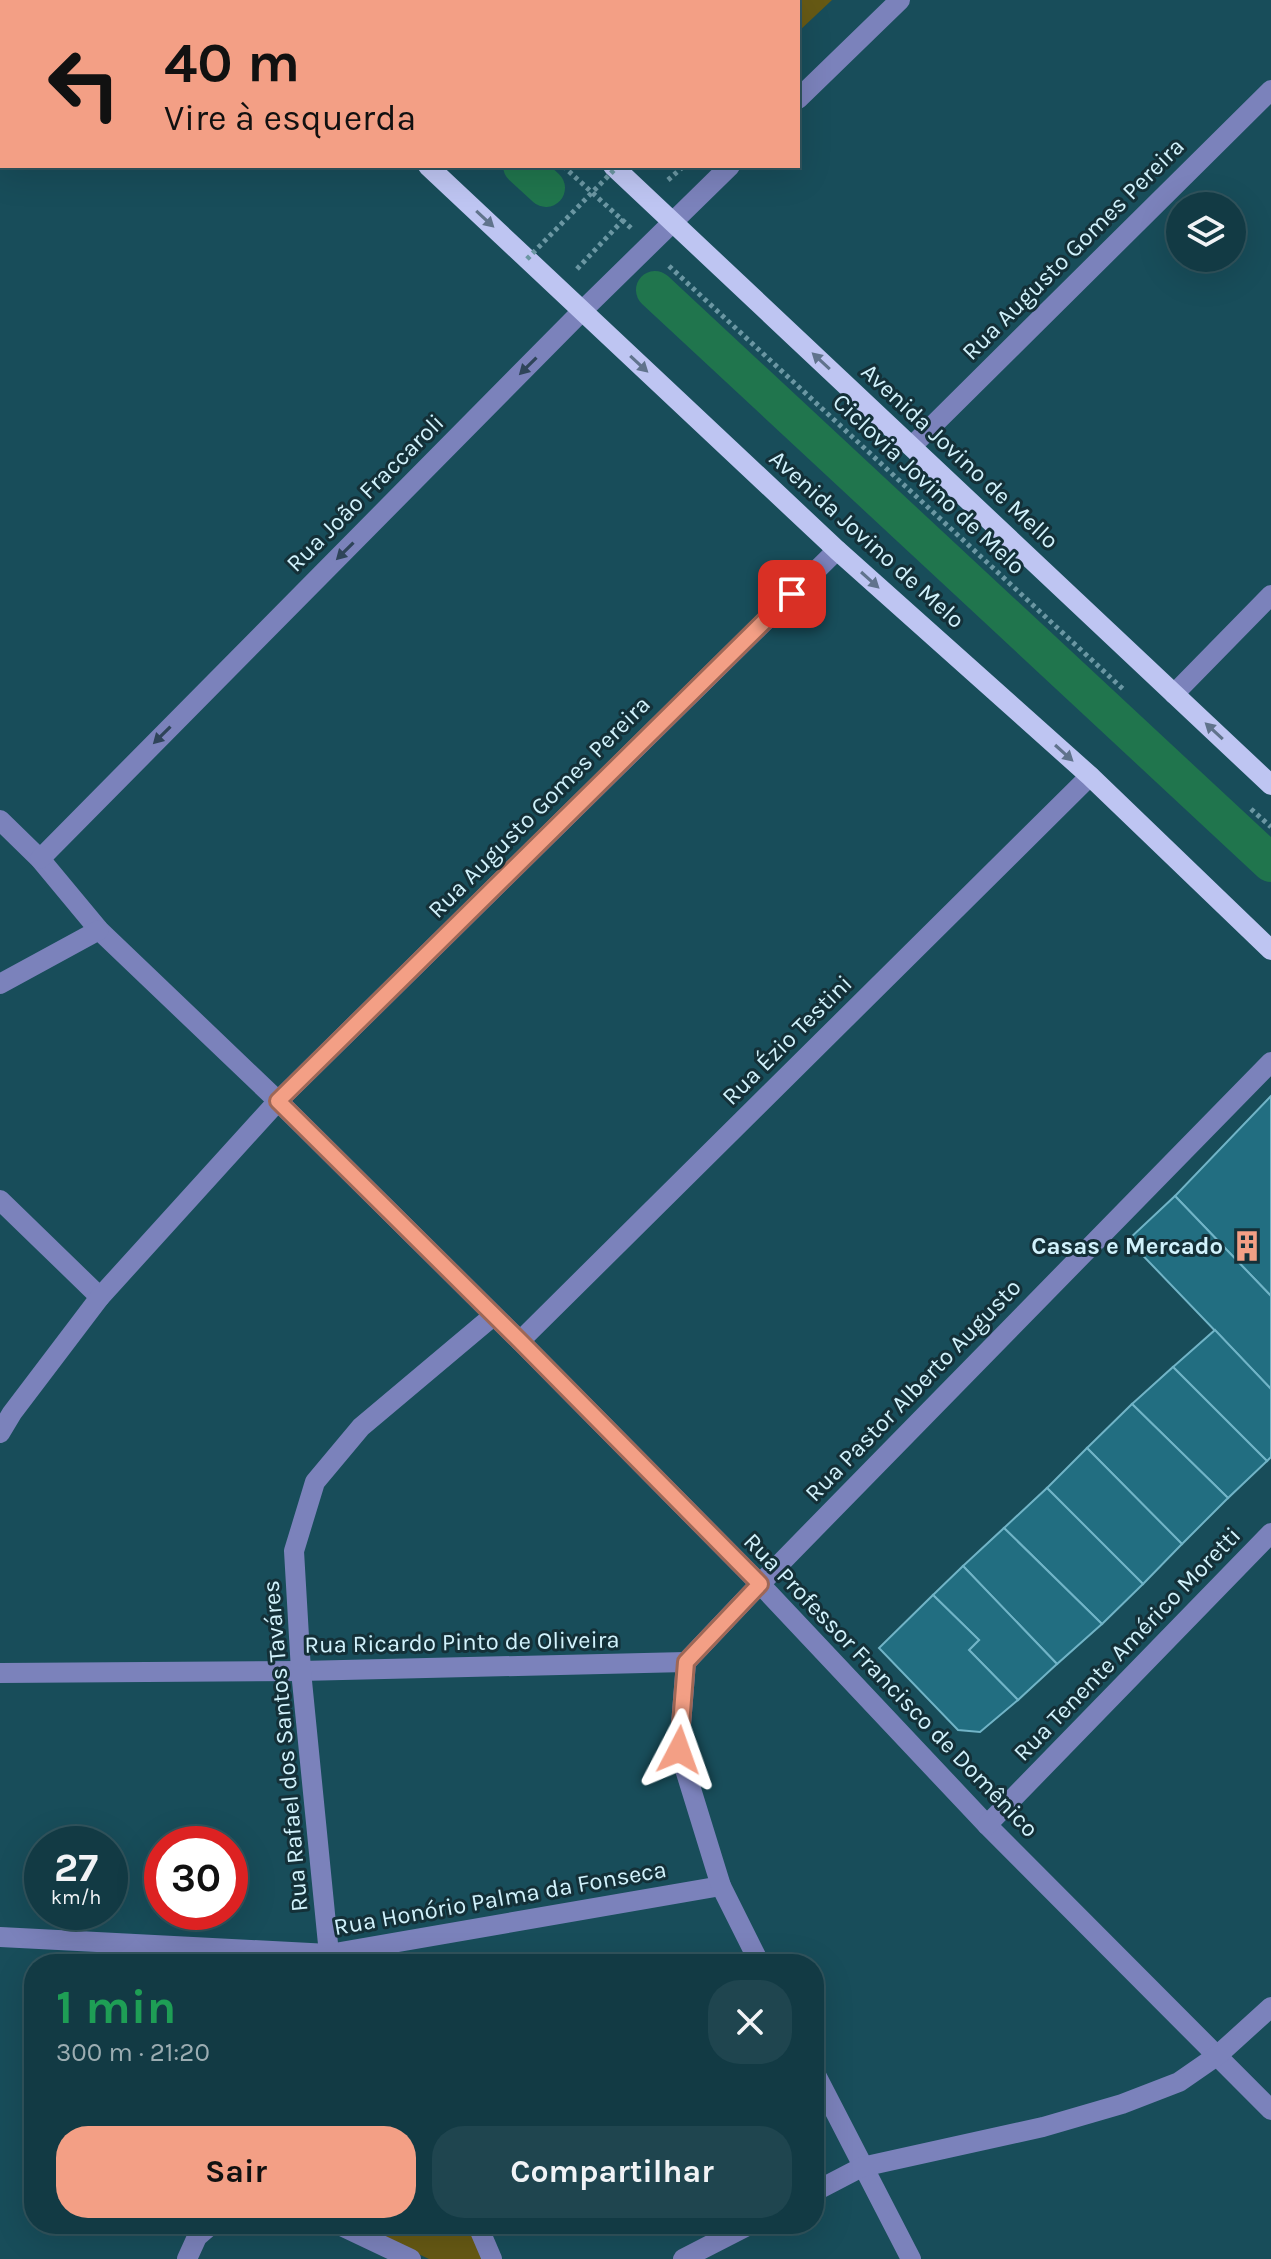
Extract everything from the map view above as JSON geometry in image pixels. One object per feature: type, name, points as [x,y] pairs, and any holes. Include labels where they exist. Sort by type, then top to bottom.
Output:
[{"type":"main road","name":"Avenida Jovino de Melo","points":[[430,168],[837,550],[1090,776],[1271,950]]},
{"type":"main road","name":"Avenida Jovino de Mello","points":[[615,168],[1271,785]]},
{"type":"street","points":[[800,97],[900,0]]},
{"type":"street","name":"Rua Augusto Gomes Pereira","points":[[912,446],[1271,90]]},
{"type":"street","name":"Rua João Fraccaroli","points":[[40,859],[583,310],[728,168]]},
{"type":"street","name":"Rua Augusto Gomes Pereira","points":[[0,1433],[100,1297],[278,1101],[837,550]]},
{"type":"street","points":[[1174,694],[1271,595]]},
{"type":"street","name":"Rua Ézio Testini","points":[[520,1341],[1090,776]]},
{"type":"street","name":"Rua Professor Francisco de Domênico","points":[[0,820],[40,859],[99,930],[278,1101],[520,1341],[760,1584],[987,1825],[1271,2110]]},
{"type":"street","points":[[0,984],[99,930]]},
{"type":"street","name":"Rua Pastor Alberto Augusto","points":[[686,1662],[1271,1062]]},
{"type":"street","points":[[0,1200],[100,1297]]},
{"type":"street","name":"Rua Rafael dos Santos Taváres","points":[[331,1954],[301,1671],[294,1551],[315,1482],[361,1427],[493,1316]]},
{"type":"street","name":"Rua Tenente Américo Moretti","points":[[987,1825],[1271,1533]]},
{"type":"street","points":[[686,1662],[679,1750],[721,1886],[755,1954]]},
{"type":"street","name":"Rua Ricardo Pinto de Oliveira","points":[[0,1673],[301,1671],[686,1662]]},
{"type":"street","name":"Rua Honório Palma da Fonseca","points":[[359,1954],[721,1886]]},
{"type":"street","name":"Rua Honório Palma da Fonseca","points":[[0,1937],[257,1954]]},
{"type":"street","points":[[824,2187],[862,2167],[1043,2127],[1122,2104],[1179,2082],[1218,2055],[1271,2007]]},
{"type":"street","points":[[824,2091],[911,2259]]},
{"type":"street","points":[[187,2259],[200,2234]]},
{"type":"street","points":[[358,2234],[411,2259]]},
{"type":"street","points":[[481,2234],[492,2259]]},
{"type":"street","points":[[683,2259],[732,2234]]},
{"type":"path","points":[[565,168],[633,230]]},
{"type":"path","points":[[527,259],[613,168]]},
{"type":"path","name":"Ciclovia Jovino de Melo","points":[[663,261],[1131,697]]},
{"type":"path","points":[[1248,805],[1271,827]]},
{"type":"shaded area","points":[[800,0],[832,0],[800,30]]},
{"type":"shaded area","points":[[376,2234],[473,2234],[485,2259],[429,2259]]},
{"type":"building","name":"Casas e Mercado","points":[[1271,1096],[1271,1296],[1175,1196]]},
{"type":"building","points":[[1175,1196],[1271,1296],[1271,1389],[1128,1240]]},
{"type":"building","points":[[1215,1330],[1271,1389],[1271,1457],[1267,1461],[1173,1367]]},
{"type":"building","points":[[1173,1367],[1267,1461],[1228,1498],[1132,1404]]},
{"type":"building","points":[[1132,1404],[1228,1498],[1182,1544],[1087,1448]]},
{"type":"building","points":[[1087,1448],[1182,1544],[1143,1584],[1047,1488]]},
{"type":"building","points":[[1047,1488],[1143,1584],[1102,1624],[1004,1528]]},
{"type":"building","points":[[1004,1528],[1102,1624],[1057,1664],[963,1566]]},
{"type":"building","points":[[963,1566],[1057,1664],[1018,1700],[969,1650],[979,1640],[933,1595]]},
{"type":"building","points":[[933,1595],[979,1640],[969,1650],[1018,1700],[980,1732],[958,1730],[879,1648]]},
{"type":"waterway","points":[[524,168],[546,188]]},
{"type":"waterway","points":[[655,290],[1271,863]]},
{"type":"place","name":"Casas e Mercado","points":[[1247,1246]]},
{"type":"route","points":[[679,1750],[686,1662],[760,1584],[278,1101],[792,594]]}]
